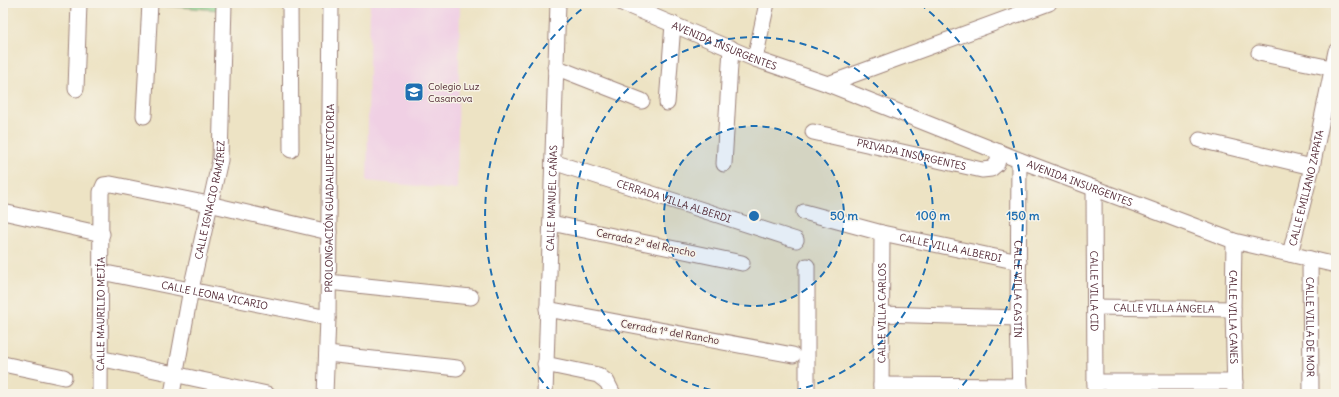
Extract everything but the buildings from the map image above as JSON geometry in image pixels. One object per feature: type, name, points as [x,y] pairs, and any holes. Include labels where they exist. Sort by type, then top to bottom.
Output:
[{"type":"street","points":[[76,89],[79,3]]},
{"type":"street","points":[[144,116],[150,3]]},
{"type":"street","name":"CALLE IGNACIO RAMÍREZ","points":[[172,394],[191,290],[220,160],[224,3]]},
{"type":"street","points":[[290,3],[291,150]]},
{"type":"street","name":"PROLONGACIÓN GUADALUPE VICTORIA","points":[[325,394],[328,318],[331,3]]},
{"type":"street","name":"CALLE MANUEL CAÑAS","points":[[545,394],[558,3]]},
{"type":"street","name":"AVENIDA INSURGENTES","points":[[622,3],[755,59],[828,84],[1019,160],[1234,241],[1336,265]]},
{"type":"street","points":[[755,59],[767,3]]},
{"type":"street","points":[[828,84],[1027,7],[1049,3]]},
{"type":"street","points":[[667,103],[673,24]]},
{"type":"street","points":[[724,164],[731,48]]},
{"type":"street","name":"CALLE EMILIANO ZAPATA","points":[[1290,254],[1312,167],[1334,69],[1336,51]]},
{"type":"street","points":[[1259,53],[1334,69]]},
{"type":"street","points":[[555,67],[642,101]]},
{"type":"street","name":"PRIVADA INSURGENTES","points":[[813,132],[982,170],[991,169],[998,164],[1000,152]]},
{"type":"street","points":[[1200,140],[1312,167]]},
{"type":"street","name":"CALLE VILLA CASTÍN","points":[[1019,160],[1018,318],[1020,390]]},
{"type":"street","name":"CERRADA VILLA ALBERDI","points":[[553,162],[796,240]]},
{"type":"street","name":"CALLE MAURILIO MEJÍA","points":[[100,394],[99,358],[102,234],[101,192],[104,185],[111,184],[209,204]]},
{"type":"street","name":"CALLE VILLA CID","points":[[1094,188],[1095,388]]},
{"type":"street","points":[[209,204],[329,232]]},
{"type":"street","points":[[3,212],[102,234]]},
{"type":"street","name":"CALLE VILLA ALBERDI","points":[[804,212],[882,233],[1019,262]]},
{"type":"street","name":"Cerrada 2ª del Rancho","points":[[551,223],[742,263]]},
{"type":"street","name":"CALLE VILLA CARLOS","points":[[881,390],[882,233]]},
{"type":"street","name":"CALLE VILLA CANES","points":[[1234,241],[1233,309],[1235,388]]},
{"type":"street","name":"CALLE VILLA DE MOR","points":[[1310,259],[1311,394]]},
{"type":"street","points":[[807,266],[807,394]]},
{"type":"street","name":"CALLE LEONA VICARIO","points":[[101,272],[328,318]]},
{"type":"street","points":[[328,282],[471,297]]},
{"type":"street","name":"CALLE VILLA ÁNGELA","points":[[1095,307],[1233,309]]},
{"type":"street","name":"Cerrada 1ª del Rancho","points":[[547,309],[793,355]]},
{"type":"street","points":[[881,314],[1018,318]]},
{"type":"street","points":[[327,354],[457,368]]},
{"type":"street","points":[[99,358],[267,394]]},
{"type":"street","points":[[3,364],[64,377]]},
{"type":"street","points":[[545,364],[598,375],[608,382],[613,394]]},
{"type":"street","points":[[1095,388],[1235,388]]},
{"type":"street","points":[[881,390],[1020,390]]},
{"type":"shaded area","name":"Colegio Luz Casanova","points":[[370,3],[460,3],[457,190],[367,181]]},
{"type":"green space","points":[[155,3],[219,3],[219,10],[155,5]]},
{"type":"place","name":"Colegio Luz Casanova","points":[[414,92]]}]
